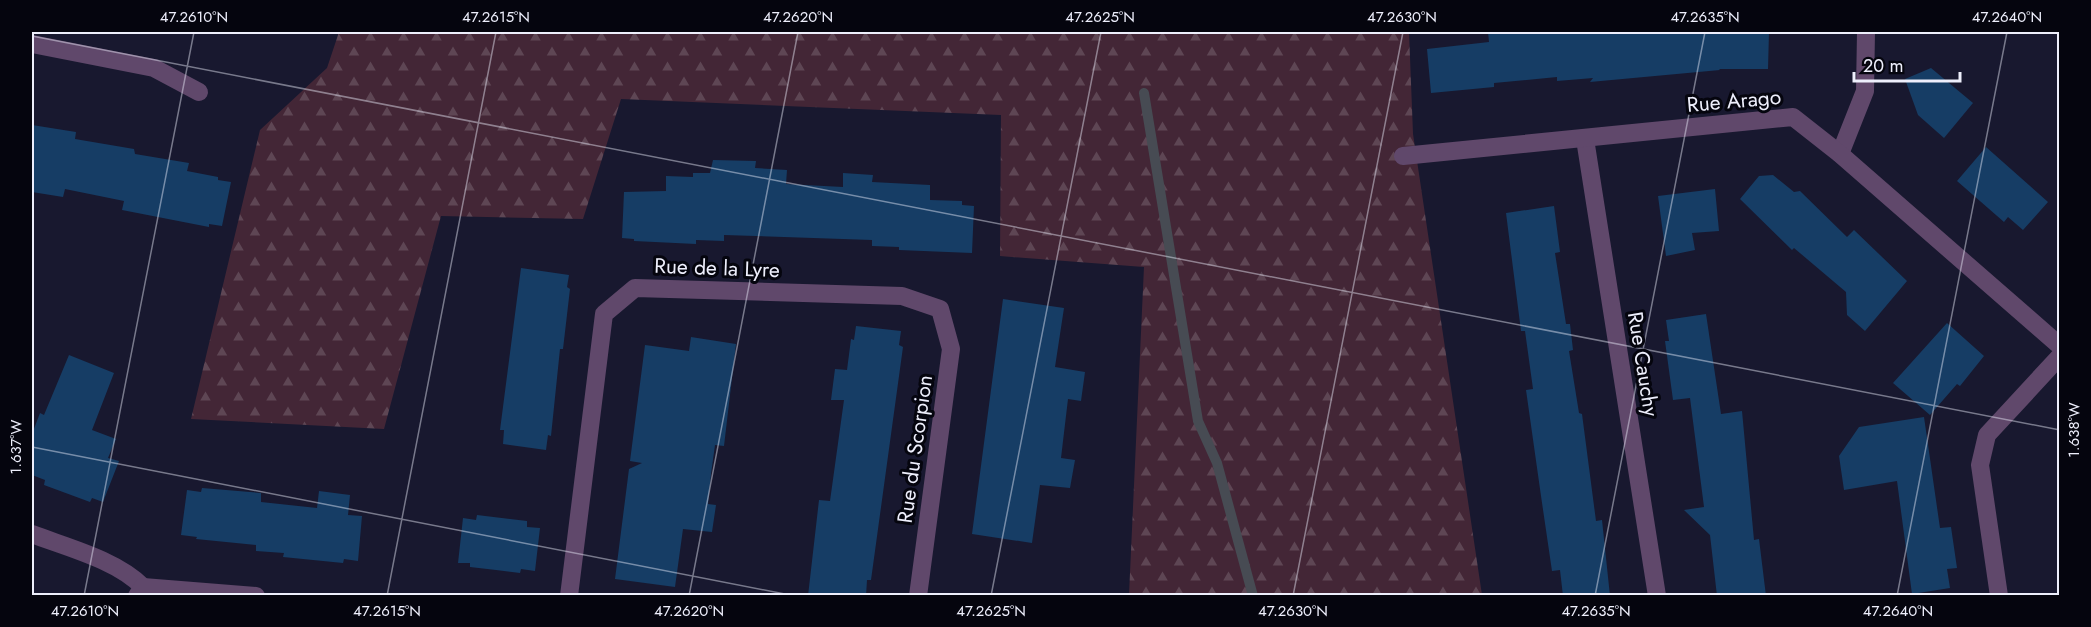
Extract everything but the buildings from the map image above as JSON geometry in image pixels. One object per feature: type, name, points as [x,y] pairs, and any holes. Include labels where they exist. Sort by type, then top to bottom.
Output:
[{"type":"street","points":[[1840,154],[1865,91],[1866,32]]},
{"type":"street","points":[[32,44],[154,68],[199,92]]},
{"type":"street","name":"Rue Arago","points":[[1403,156],[1793,117],[1840,154],[2060,346]]},
{"type":"street","name":"Rue Cauchy","points":[[1585,139],[1657,596]]},
{"type":"street","name":"Rue de la Lyre","points":[[569,596],[604,314],[635,288],[902,296],[940,309]]},
{"type":"street","name":"Rue du Scorpion","points":[[918,596],[951,349],[940,309]]},
{"type":"street","points":[[1999,596],[1980,465],[1987,435],[2060,356]]},
{"type":"street","points":[[32,534],[132,576],[140,591],[256,596]]},
{"type":"green space","points":[[339,32],[1409,32],[1413,134],[1482,595],[1129,595],[1144,267],[1000,256],[1001,115],[621,99],[583,219],[441,216],[384,429],[191,419],[260,130],[327,68]]},
{"type":"waterway","points":[[1144,93],[1198,421],[1217,463],[1253,596]]}]
